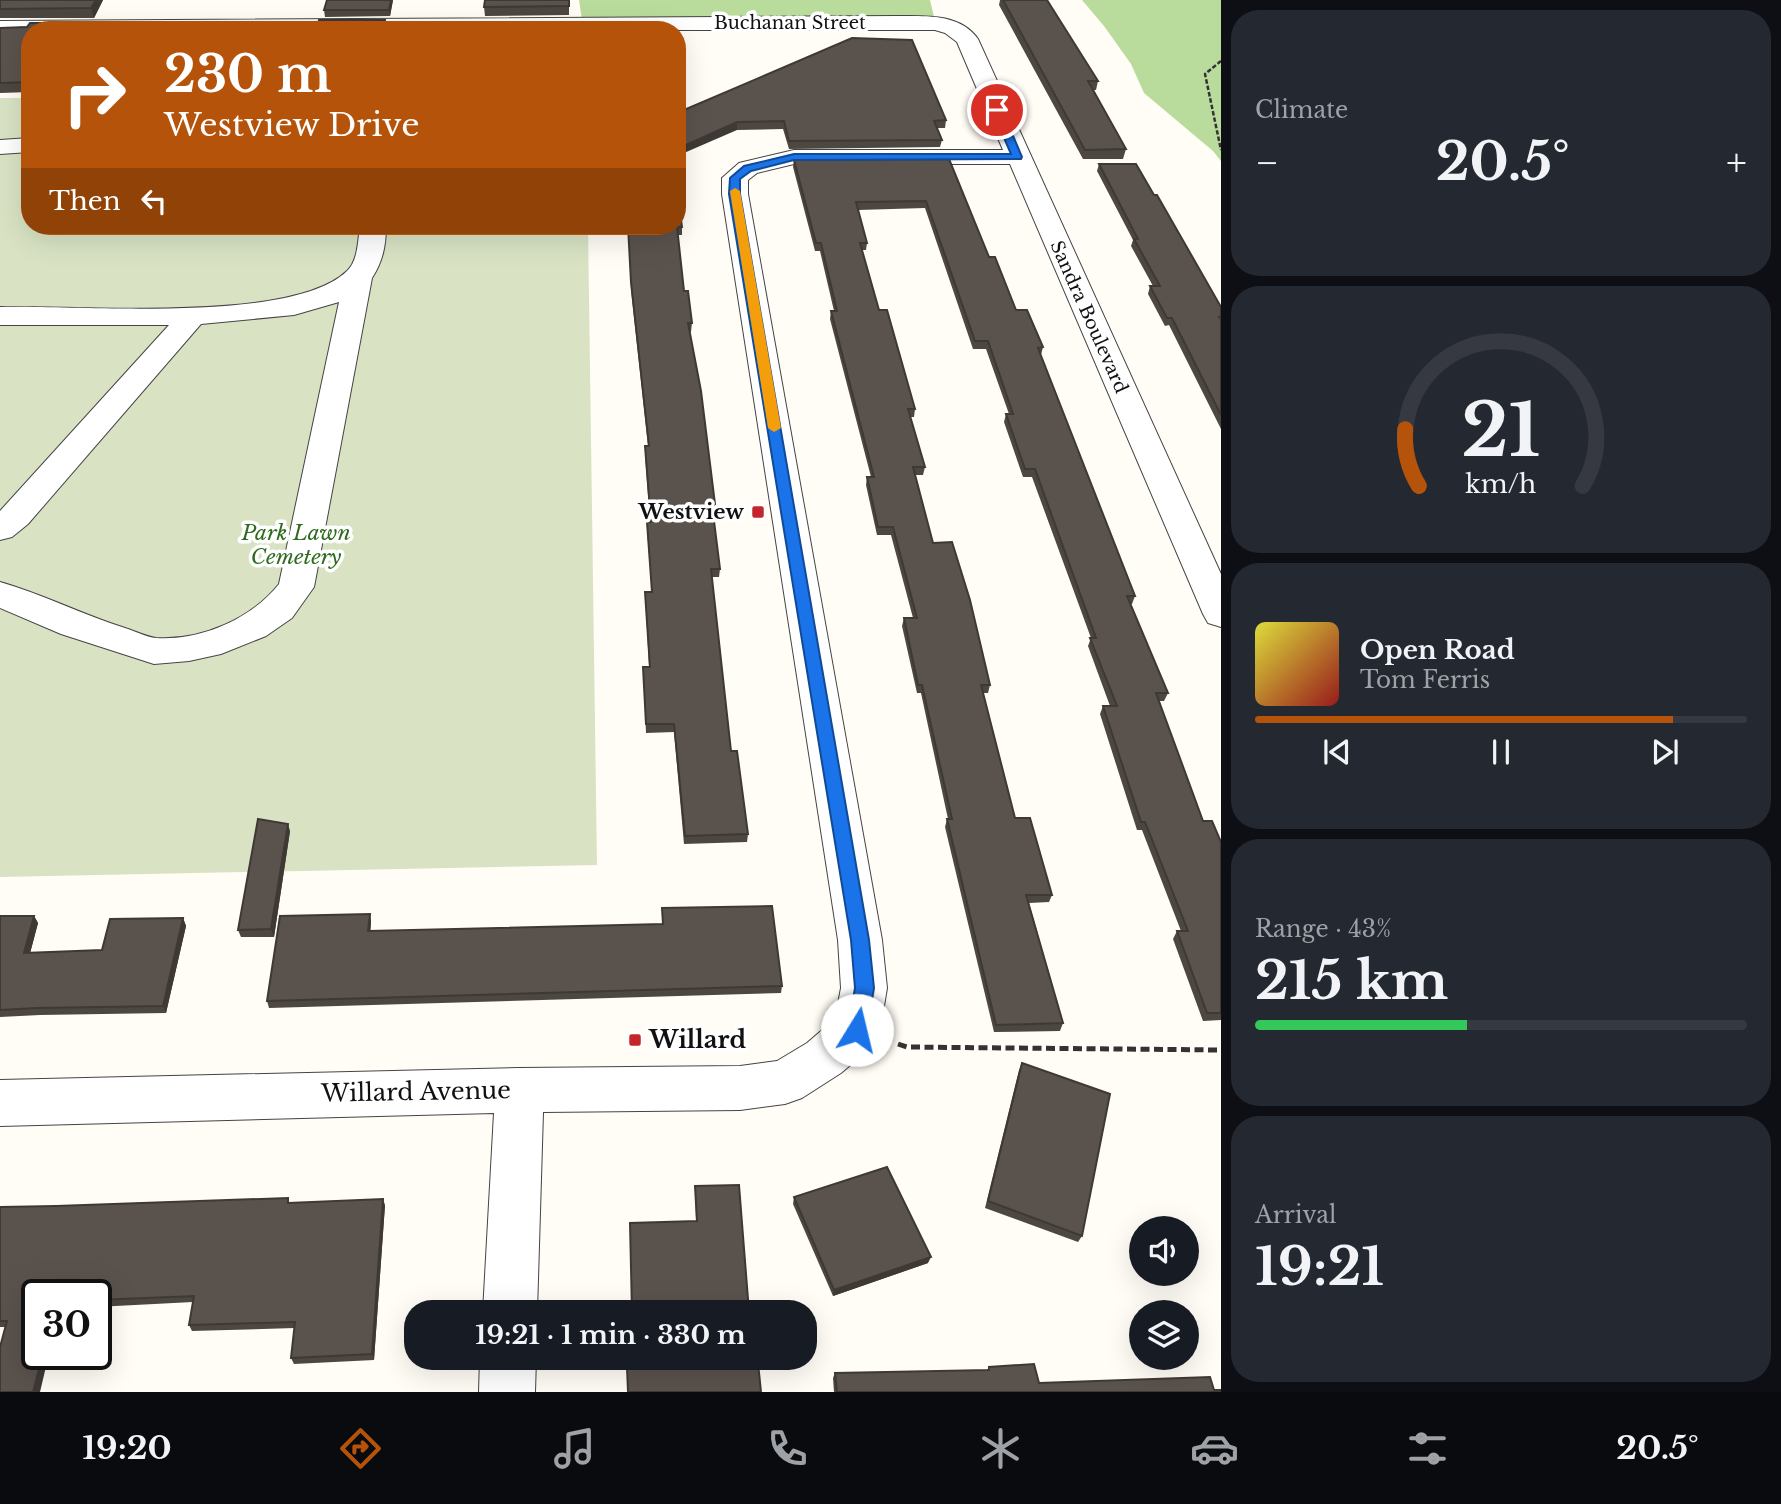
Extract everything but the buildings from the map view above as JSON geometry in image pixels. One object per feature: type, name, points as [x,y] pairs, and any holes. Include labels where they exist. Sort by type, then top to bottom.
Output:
[{"type":"street","points":[[435,21],[438,0]]},
{"type":"street","name":"Buchanan Street","points":[[104,21],[148,18],[271,21]]},
{"type":"street","name":"Buchanan Street","points":[[686,23],[897,22],[951,26]]},
{"type":"street","name":"Sandra Boulevard","points":[[951,26],[967,39],[1221,614]]},
{"type":"street","name":"Buchanan Street","points":[[0,28],[21,27]]},
{"type":"street","points":[[0,146],[21,145]]},
{"type":"street","points":[[841,1044],[864,988],[860,940],[735,194],[735,178],[748,168],[794,157],[1017,157]]},
{"type":"street","points":[[0,594],[74,625],[154,651],[189,648],[221,641],[253,627],[279,608],[296,587],[358,277],[372,252],[373,235]]},
{"type":"street","points":[[0,316],[259,313],[320,300],[358,277]]},
{"type":"street","points":[[0,529],[16,516],[193,315]]},
{"type":"street","name":"Willard Avenue","points":[[0,1103],[519,1090],[740,1088],[785,1082],[841,1044]]},
{"type":"street","points":[[510,1300],[519,1090]]},
{"type":"street","points":[[507,1392],[508,1370]]},
{"type":"path","points":[[1221,61],[1205,74],[1221,150]]},
{"type":"path","points":[[841,1044],[1221,1050]]},
{"type":"green space","points":[[579,0],[930,0],[936,25],[686,26],[686,21],[582,21]]},
{"type":"green space","points":[[1082,0],[1221,0],[1221,161],[1213,151],[1144,93],[1131,64]]},
{"type":"green space","name":"Park Lawn Cemetery","points":[[0,98],[21,98],[21,235],[588,235],[597,865],[0,877]]},
{"type":"slow traffic","points":[[735,191],[774,428]]},
{"type":"place","name":"Westview","points":[[758,512]]},
{"type":"place","name":"Willard","points":[[635,1040]]},
{"type":"route","points":[[857,1030],[864,988],[860,940],[735,194],[735,178],[748,168],[794,157],[1017,157],[997,110]]}]
